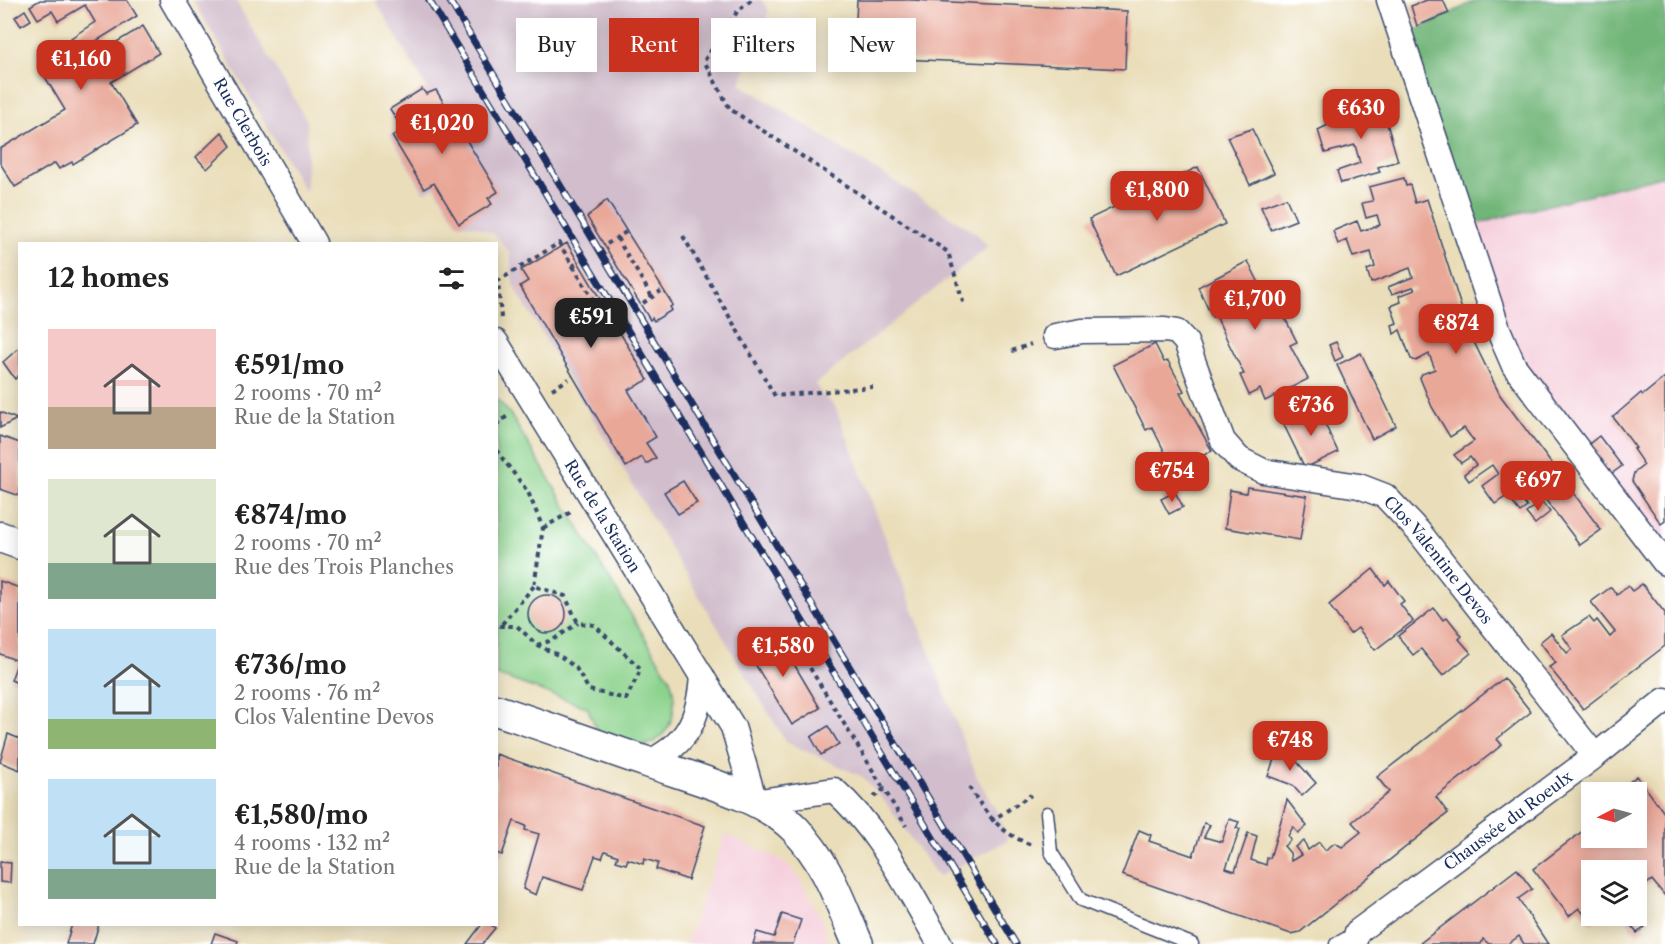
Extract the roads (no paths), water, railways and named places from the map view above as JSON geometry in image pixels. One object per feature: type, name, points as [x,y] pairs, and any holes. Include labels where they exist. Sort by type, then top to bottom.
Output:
[{"type":"street","name":"Rue Clerbois","points":[[172,0],[313,242]]},
{"type":"street","points":[[1389,0],[1498,329],[1514,366],[1665,563]]},
{"type":"street","name":"Clos Valentine Devos","points":[[1054,336],[1082,331],[1177,332],[1186,342],[1223,441],[1239,459],[1270,473],[1359,486],[1385,496],[1414,526],[1595,756]]},
{"type":"street","name":"Rue de la Station","points":[[499,350],[732,728],[755,802]]},
{"type":"street","points":[[0,537],[18,543]]},
{"type":"street","points":[[647,763],[665,754],[682,740],[695,718],[700,699],[702,676]]},
{"type":"street","name":"Chaussée du Roeulx","points":[[1355,938],[1665,700]]},
{"type":"street","points":[[498,711],[755,802],[794,828],[813,851],[834,882],[857,943]]},
{"type":"street","points":[[755,802],[834,790],[857,810],[878,838],[940,944]]},
{"type":"lane","points":[[1047,813],[1051,852],[1081,900],[1192,944]]},
{"type":"lane","points":[[1336,944],[1355,938]]},
{"type":"railway","points":[[429,0],[997,944]]},
{"type":"railway","points":[[449,0],[1016,944]]}]
